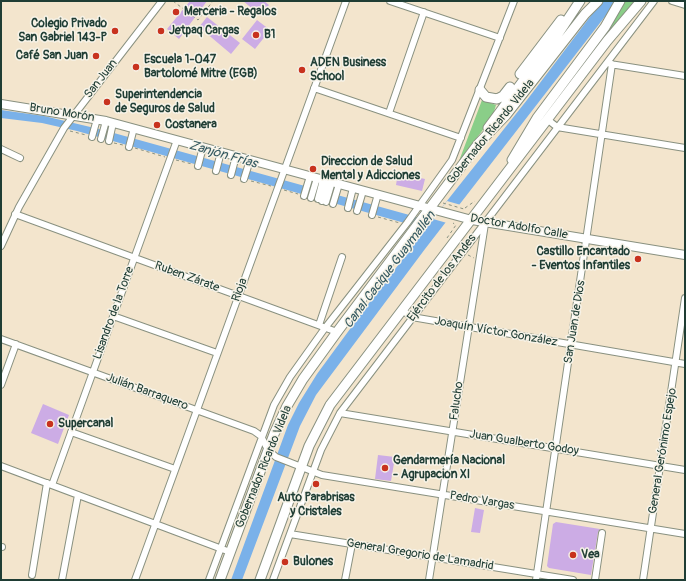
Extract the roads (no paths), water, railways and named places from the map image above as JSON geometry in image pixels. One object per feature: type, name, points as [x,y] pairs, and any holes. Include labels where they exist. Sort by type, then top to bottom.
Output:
[{"type":"highway","points":[[478,144],[491,122],[558,34],[580,1]]},
{"type":"highway","points":[[502,179],[520,144],[537,118],[611,17],[620,1]]},
{"type":"highway","points":[[260,580],[301,467],[330,405],[622,22],[641,1]]},
{"type":"highway","name":"Gobernador Ricardo Videla","points":[[220,580],[268,450],[281,418],[295,393],[337,332],[423,218],[439,207],[478,144],[506,115],[596,3]]},
{"type":"highway","points":[[480,90],[486,97],[491,99],[496,100],[503,96],[558,23],[574,9]]},
{"type":"main road","name":"Bruno Morón","points":[[1,104],[74,114],[106,121],[420,206],[439,207],[451,214]]},
{"type":"main road","name":"Doctor Adolfo Calle","points":[[451,214],[472,220],[685,255]]},
{"type":"street","name":"San Juan","points":[[1,246],[15,214],[68,121],[162,1]]},
{"type":"street","name":"Rioja","points":[[135,580],[283,169],[346,1]]},
{"type":"street","points":[[390,1],[500,38]]},
{"type":"street","points":[[209,580],[261,436],[284,387],[322,327],[407,223],[452,160],[514,1]]},
{"type":"street","name":"Ejército de los Andes","points":[[273,580],[330,429],[340,413],[557,127],[609,63],[654,1]]},
{"type":"street","points":[[672,1],[685,5]]},
{"type":"street","points":[[389,113],[424,12]]},
{"type":"street","points":[[609,63],[685,76]]},
{"type":"street","name":"San Juan de Dios","points":[[537,577],[602,134],[609,63]]},
{"type":"street","points":[[314,88],[461,138]]},
{"type":"street","points":[[548,120],[557,127],[685,148]]},
{"type":"street","points":[[92,136],[94,128],[106,121]]},
{"type":"street","points":[[101,138],[106,121]]},
{"type":"street","points":[[106,121],[111,132],[109,141]]},
{"type":"street","points":[[129,146],[134,128]]},
{"type":"street","name":"Lisandro de la Torre","points":[[32,575],[50,484],[71,432],[177,140]]},
{"type":"street","points":[[200,166],[205,148]]},
{"type":"street","points":[[1,149],[20,158]]},
{"type":"street","points":[[216,170],[221,152]]},
{"type":"street","points":[[229,174],[234,156]]},
{"type":"street","points":[[244,178],[250,160]]},
{"type":"street","points":[[304,195],[307,186],[325,180]]},
{"type":"street","points":[[325,180],[322,190],[320,199],[322,190],[325,180]]},
{"type":"street","points":[[325,180],[336,194],[333,204]]},
{"type":"street","points":[[348,208],[353,188]]},
{"type":"street","points":[[357,210],[363,191]]},
{"type":"street","points":[[372,215],[378,194]]},
{"type":"street","name":"Ruben Zárate","points":[[15,214],[337,332]]},
{"type":"street","name":"Falucho","points":[[429,580],[434,557],[485,222]]},
{"type":"street","points":[[322,327],[342,257]]},
{"type":"street","name":"General Gerónimo Espejo","points":[[643,580],[685,298]]},
{"type":"street","name":"Joaquín Víctor González","points":[[402,311],[412,318],[685,364]]},
{"type":"street","points":[[113,316],[217,353]]},
{"type":"street","name":"Julián Barraquero","points":[[1,339],[254,431],[261,436]]},
{"type":"street","points":[[1,384],[16,344]]},
{"type":"street","name":"Juan Gualberto Godoy","points":[[340,413],[685,470]]},
{"type":"street","points":[[71,432],[175,469]]},
{"type":"street","points":[[261,436],[268,450]]},
{"type":"street","name":"Pedro Vargas","points":[[268,450],[281,459],[313,472],[685,534]]},
{"type":"street","points":[[1,466],[230,552]]},
{"type":"street","points":[[62,580],[78,495]]},
{"type":"street","points":[[595,580],[602,533]]},
{"type":"street","name":"General Gregorio de Lamadrid","points":[[290,534],[434,557],[537,577],[573,580]]},
{"type":"street","points":[[345,580],[352,544]]},
{"type":"water","points":[[602,1],[617,1],[425,249],[316,395],[300,426],[242,580],[231,580],[288,425],[299,403],[317,374],[426,229],[77,131],[42,123],[1,118],[1,110],[44,116],[103,130],[431,221],[527,100]]},
{"type":"place","name":"Merceria - Regalos","points":[[176,12]]},
{"type":"place","name":"Colegio Privado San Gabriel 143-P","points":[[115,31]]},
{"type":"place","name":"Jetpaq Cargas","points":[[161,31]]},
{"type":"place","name":"B1","points":[[256,35]]},
{"type":"place","name":"Café San Juan","points":[[96,56]]},
{"type":"place","name":"Escuela 1-047 Bartolomé Mitre (EGB)","points":[[136,67]]},
{"type":"place","name":"ADEN Business School","points":[[302,70]]},
{"type":"place","name":"Superintendencia de Seguros de Salud","points":[[107,102]]},
{"type":"place","name":"Costanera","points":[[157,125]]},
{"type":"place","name":"Direccion de Salud Mental y Adicciones","points":[[313,169]]},
{"type":"place","name":"Castillo Encantado - Eventos Infantiles","points":[[638,259]]},
{"type":"place","name":"Supercanal","points":[[50,424]]},
{"type":"place","name":"Gendarmería Nacional - Agrupacion XI","points":[[385,468]]},
{"type":"place","name":"Auto Parabrisas y Cristales","points":[[316,484]]},
{"type":"place","name":"Vea","points":[[573,555]]},
{"type":"place","name":"Bulones","points":[[285,562]]},
{"type":"water label","name":"Zanjón Frías","points":[[223,155]]},
{"type":"water label","name":"Canal Cacique Guaymallén","points":[[390,270]]}]
